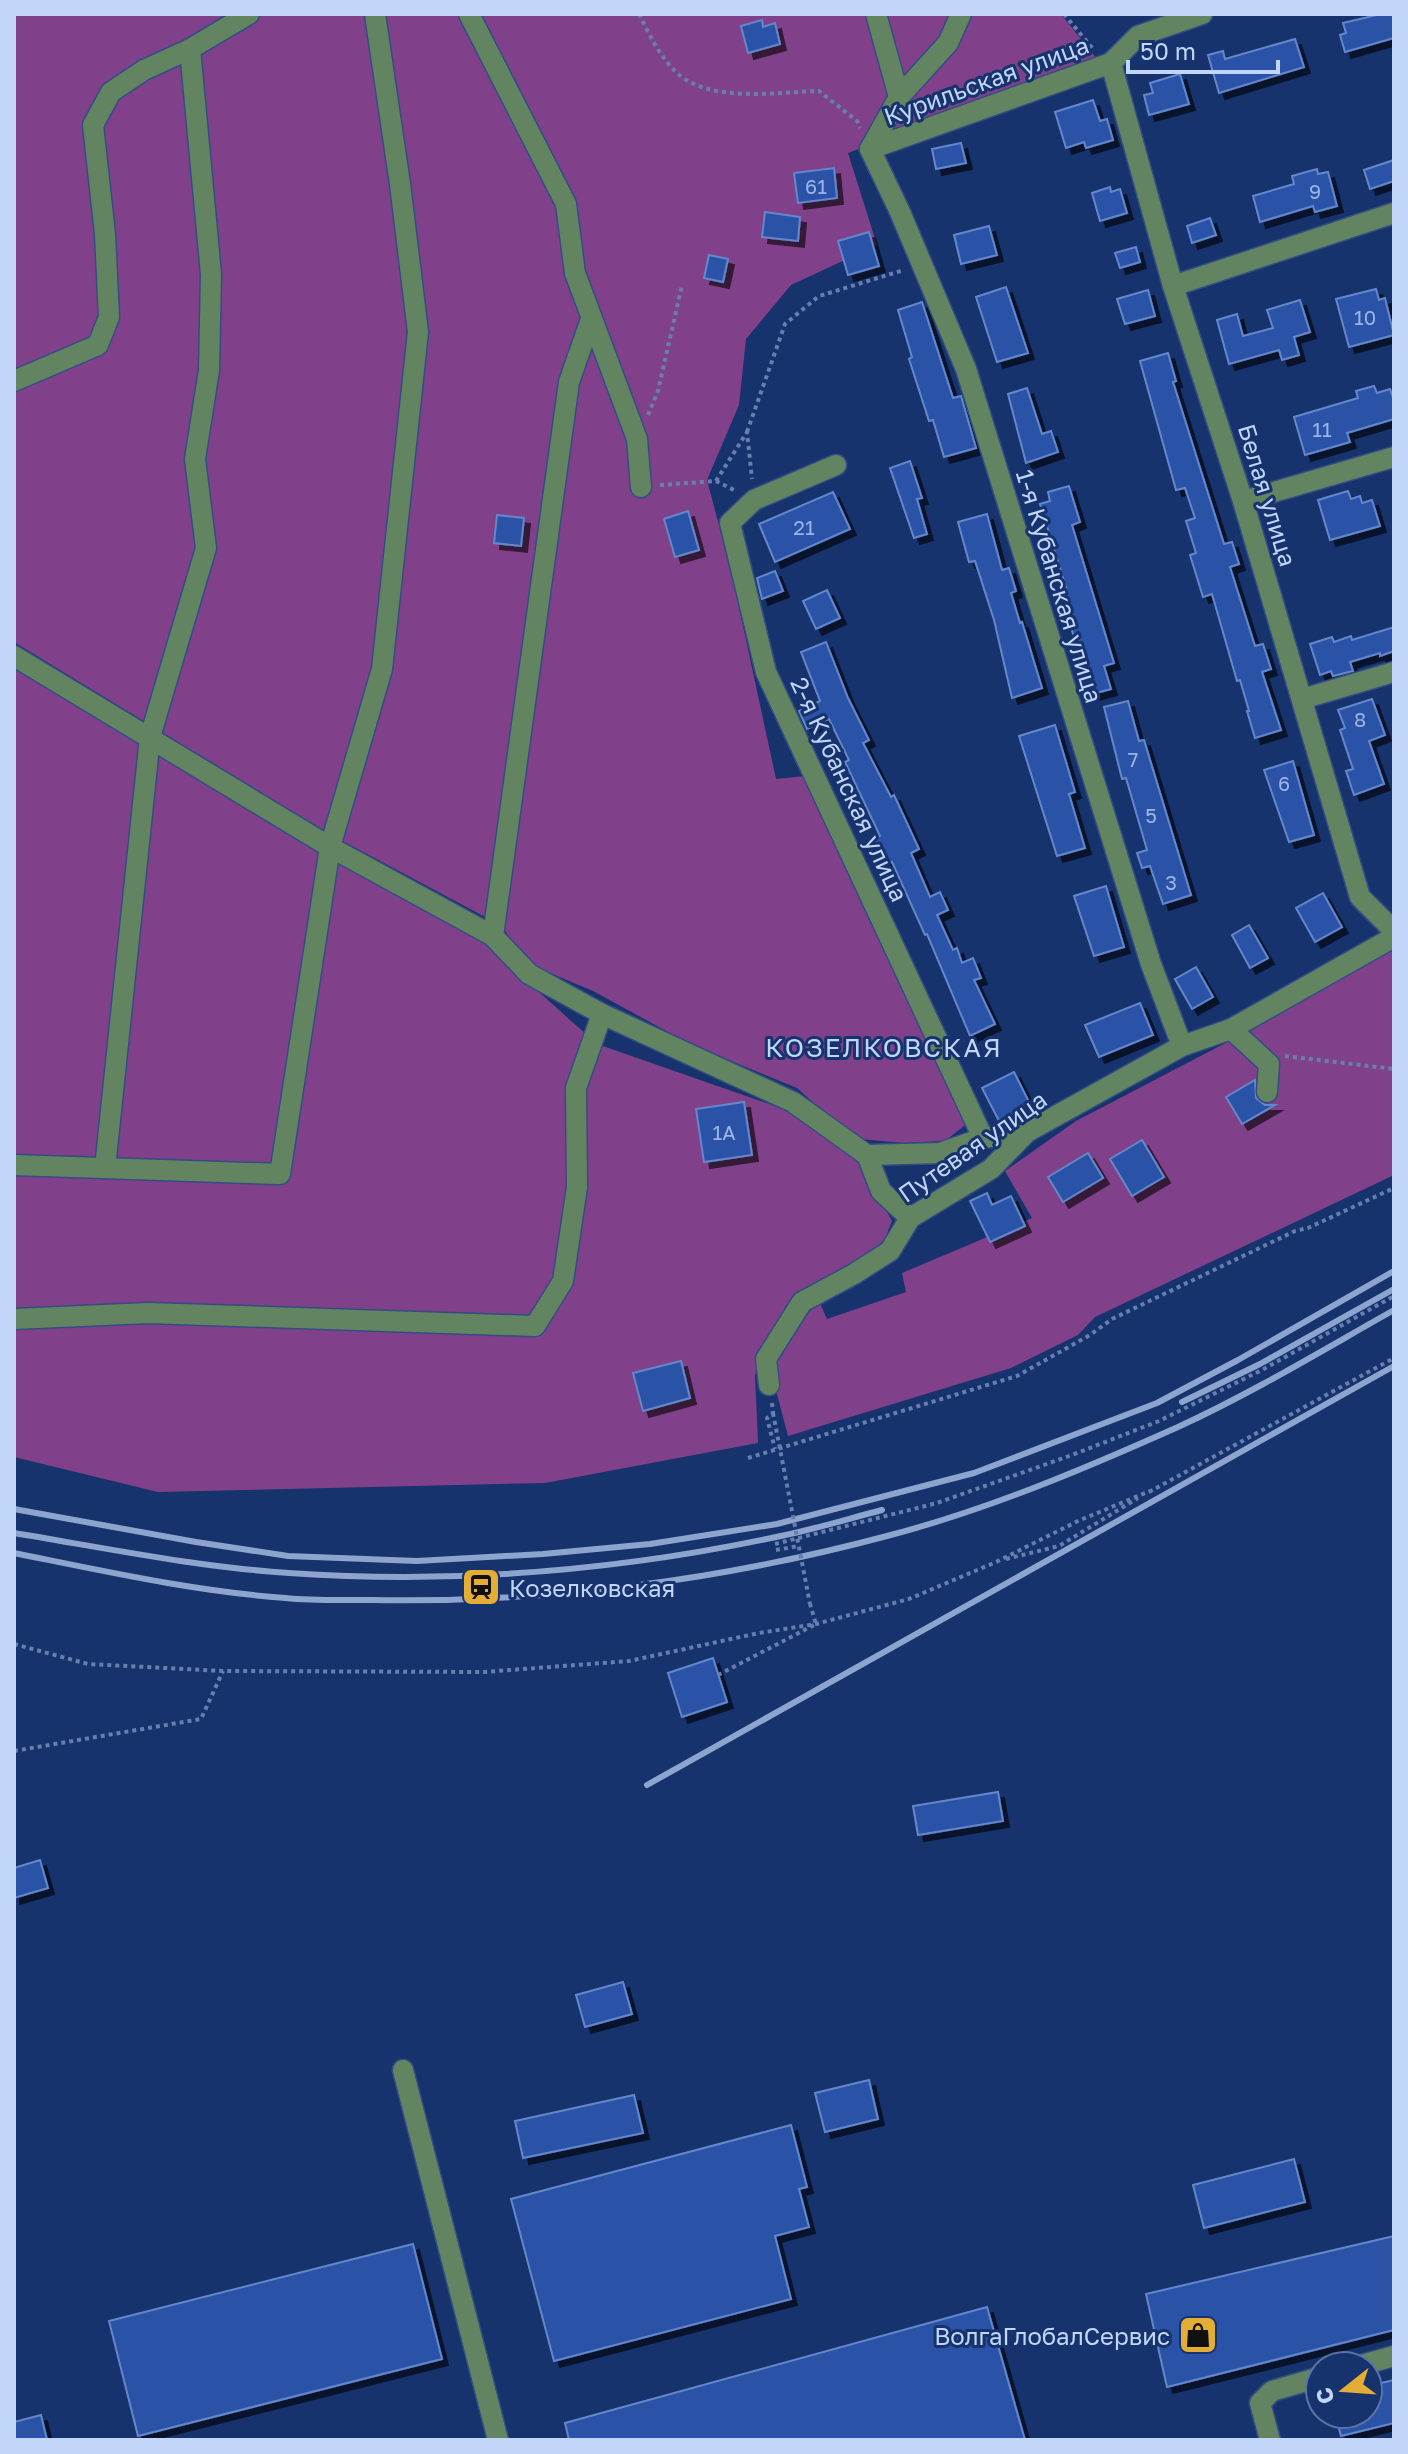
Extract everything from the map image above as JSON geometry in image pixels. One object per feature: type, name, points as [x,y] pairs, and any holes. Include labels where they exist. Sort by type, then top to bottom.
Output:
[{"type":"street","points":[[14,381],[98,345],[109,317],[105,234],[93,125],[111,92],[144,70],[190,49],[249,14]]},
{"type":"street","points":[[14,1165],[280,1174],[330,847],[382,669],[418,332],[375,14]]},
{"type":"street","points":[[469,14],[566,204],[575,273],[637,439],[641,487]]},
{"type":"street","points":[[876,14],[899,97]]},
{"type":"street","points":[[870,149],[899,97],[948,43],[961,14]]},
{"type":"street","name":"Курильская улица","points":[[870,149],[1108,64],[1138,36],[1202,14]]},
{"type":"street","points":[[105,1168],[150,737],[206,548],[195,459],[209,370],[211,274],[190,49]]},
{"type":"street","name":"Белая улица","points":[[1108,64],[1173,286],[1243,501],[1360,897],[1394,934]]},
{"type":"street","name":"1-я Кубанская улица","points":[[870,149],[966,369],[1151,964],[1182,1046]]},
{"type":"street","points":[[1173,286],[1394,213]]},
{"type":"street","points":[[493,936],[569,382],[591,319]]},
{"type":"street","points":[[1243,501],[1394,457]]},
{"type":"street","name":"2-я Кубанская улица","points":[[836,465],[754,500],[730,523],[766,672],[983,1138]]},
{"type":"street","points":[[14,656],[330,847],[493,936],[529,974],[602,1014],[793,1102],[867,1155],[881,1191],[910,1218]]},
{"type":"street","points":[[1302,699],[1394,672]]},
{"type":"street","name":"Путевая улица","points":[[769,1385],[766,1359],[802,1302],[890,1251],[910,1218],[991,1169],[1027,1132],[1182,1046],[1231,1029],[1394,934]]},
{"type":"street","points":[[14,1319],[148,1313],[535,1326],[563,1281],[577,1187],[576,1088],[602,1014]]},
{"type":"street","points":[[1231,1029],[1269,1064],[1267,1092]]},
{"type":"street","points":[[867,1155],[940,1153],[983,1138],[1027,1132]]},
{"type":"street","points":[[403,2070],[498,2440]]},
{"type":"street","points":[[1270,2440],[1260,2403],[1272,2391],[1304,2382]]},
{"type":"path","points":[[639,14],[653,43],[677,73],[707,89],[737,93],[819,91],[857,121],[870,149]]},
{"type":"path","points":[[1064,14],[1108,64]]},
{"type":"path","points":[[641,487],[716,481],[747,432],[785,324],[819,296],[922,265]]},
{"type":"path","points":[[637,439],[658,391],[682,285]]},
{"type":"path","points":[[747,432],[754,500]]},
{"type":"path","points":[[1256,1051],[1394,1069]]},
{"type":"path","points":[[748,1458],[1017,1376],[1090,1335],[1112,1319],[1295,1231],[1308,1228],[1394,1188]]},
{"type":"path","points":[[799,1546],[775,1547],[937,1503],[1159,1421],[1262,1370],[1394,1296]]},
{"type":"path","points":[[996,1562],[1059,1546],[1150,1491],[1394,1358]]},
{"type":"path","points":[[775,1449],[767,1418],[773,1413],[816,1624]]},
{"type":"path","points":[[14,1644],[88,1664],[223,1671],[484,1672],[629,1661],[867,1613],[909,1599],[996,1562],[1078,1521],[1150,1491]]},
{"type":"path","points":[[718,1675],[816,1624]]},
{"type":"path","points":[[14,1751],[201,1719],[223,1671]]},
{"type":"shaded area","points":[[14,14],[1061,14],[1097,59],[848,153],[877,245],[791,285],[746,339],[739,405],[707,480],[732,575],[776,779],[805,776],[969,1122],[945,1141],[903,1143],[860,1139],[797,1088],[692,1045],[593,991],[526,963],[502,926],[324,831],[14,642]]},
{"type":"shaded area","points":[[14,667],[483,942],[597,1044],[792,1112],[859,1161],[892,1221],[882,1246],[786,1305],[755,1375],[758,1443],[545,1483],[158,1492],[14,1457]]},
{"type":"shaded area","points":[[1394,947],[1394,1175],[1095,1317],[1078,1335],[1011,1368],[788,1436],[772,1375],[786,1338],[819,1301],[827,1319],[906,1292],[902,1273],[1032,1218],[1005,1171],[1076,1121],[1239,1036]]},
{"type":"building","points":[[1394,14],[1394,38],[1345,52],[1340,35],[1346,33],[1343,23]]},
{"type":"building","points":[[762,20],[763,27],[775,23],[780,44],[748,53],[741,26]]},
{"type":"building","points":[[1295,39],[1304,67],[1219,93],[1208,55],[1223,51],[1225,59]]},
{"type":"building","points":[[1180,74],[1189,104],[1149,115],[1144,95],[1153,93],[1150,83]]},
{"type":"building","points":[[1093,100],[1100,121],[1107,119],[1113,140],[1086,148],[1084,142],[1066,148],[1055,112]]},
{"type":"building","points":[[961,143],[966,163],[936,169],[932,149]]},
{"type":"building","points":[[1394,160],[1394,181],[1370,189],[1364,170]]},
{"type":"building","points":[[834,168],[837,198],[798,203],[794,173]]},
{"type":"building","points":[[1317,169],[1318,174],[1328,172],[1337,206],[1315,212],[1313,206],[1260,222],[1253,196],[1294,184],[1292,176]]},
{"type":"building","points":[[1110,187],[1111,192],[1120,189],[1127,213],[1100,221],[1092,193]]},
{"type":"building","points":[[765,212],[800,217],[798,241],[762,237]]},
{"type":"building","points":[[1210,218],[1216,235],[1192,243],[1187,226]]},
{"type":"building","points":[[989,226],[997,255],[961,264],[954,235]]},
{"type":"building","points":[[869,232],[879,266],[848,275],[838,241]]},
{"type":"building","points":[[1136,247],[1140,262],[1120,268],[1115,253]]},
{"type":"building","points":[[709,255],[728,259],[723,282],[704,278]]},
{"type":"building","points":[[1006,287],[1028,353],[997,362],[976,297]]},
{"type":"building","points":[[1376,289],[1379,300],[1385,298],[1394,335],[1349,347],[1336,299]]},
{"type":"building","points":[[1148,290],[1155,316],[1125,324],[1117,299]]},
{"type":"building","points":[[1300,300],[1310,332],[1294,337],[1299,355],[1282,360],[1279,350],[1229,364],[1217,320],[1237,314],[1243,336],[1273,328],[1267,310]]},
{"type":"building","points":[[922,302],[953,398],[961,396],[976,448],[944,457],[909,359],[912,357],[898,310]]},
{"type":"building","points":[[1168,353],[1176,381],[1173,382],[1224,544],[1232,542],[1239,564],[1230,567],[1255,646],[1263,644],[1271,669],[1262,672],[1281,730],[1255,738],[1212,594],[1203,597],[1190,555],[1196,553],[1186,521],[1195,518],[1185,488],[1176,490],[1140,361]]},
{"type":"building","points":[[1374,386],[1377,393],[1390,389],[1394,419],[1347,433],[1350,442],[1305,455],[1294,417],[1358,398],[1356,391]]},
{"type":"building","points":[[1027,388],[1042,434],[1051,431],[1058,452],[1026,463],[1008,394]]},
{"type":"building","points":[[910,461],[922,498],[917,499],[927,534],[914,538],[890,468]]},
{"type":"building","points":[[1069,486],[1080,522],[1072,525],[1114,663],[1104,666],[1111,689],[1089,695],[1068,618],[1072,616],[1067,591],[1040,504],[1050,501],[1048,492]]},
{"type":"building","points":[[1348,491],[1351,499],[1360,496],[1362,503],[1372,500],[1380,526],[1330,540],[1318,500]]},
{"type":"building","points":[[833,492],[850,529],[775,562],[759,524]]},
{"type":"building","points":[[688,511],[699,550],[675,557],[664,519]]},
{"type":"building","points":[[987,514],[1002,570],[1009,568],[1016,591],[1011,593],[1042,688],[1012,698],[994,620],[975,561],[969,562],[958,522]]},
{"type":"building","points":[[497,515],[524,518],[521,546],[494,543]]},
{"type":"building","points":[[775,571],[783,591],[762,599],[757,578]]},
{"type":"building","points":[[827,590],[840,618],[816,629],[803,601]]},
{"type":"building","points":[[1394,627],[1394,651],[1350,662],[1353,671],[1333,676],[1331,671],[1320,675],[1310,644],[1332,637],[1334,642],[1351,636],[1352,640]]},
{"type":"building","points":[[826,642],[869,740],[863,743],[891,797],[894,795],[919,849],[911,853],[930,897],[940,892],[948,910],[937,915],[953,950],[957,948],[962,963],[973,958],[981,978],[974,980],[995,1024],[970,1036],[927,934],[892,862],[886,864],[875,838],[880,836],[845,762],[849,760],[829,719],[807,729],[799,711],[820,701],[801,652]]},
{"type":"building","points":[[1372,699],[1385,735],[1369,741],[1384,784],[1354,795],[1346,771],[1353,769],[1340,730],[1345,728],[1338,710]]},
{"type":"building","points":[[1128,701],[1139,741],[1144,740],[1191,895],[1163,904],[1150,866],[1142,868],[1137,853],[1147,850],[1126,778],[1122,779],[1104,707]]},
{"type":"building","points":[[1055,725],[1075,792],[1069,794],[1085,848],[1057,856],[1019,736]]},
{"type":"building","points":[[1293,761],[1314,835],[1289,842],[1264,770]]},
{"type":"building","points":[[1106,886],[1124,947],[1094,956],[1074,896]]},
{"type":"building","points":[[1323,893],[1342,927],[1315,942],[1296,908]]},
{"type":"building","points":[[1249,925],[1268,958],[1250,968],[1232,935]]},
{"type":"building","points":[[1196,967],[1213,997],[1192,1009],[1175,979]]},
{"type":"building","points":[[1140,1003],[1153,1035],[1099,1057],[1085,1025]]},
{"type":"building","points":[[1014,1072],[1030,1104],[999,1121],[982,1088]]},
{"type":"building","points":[[1255,1080],[1256,1098],[1265,1105],[1275,1105],[1242,1124],[1226,1097]]},
{"type":"building","points":[[744,1102],[752,1155],[704,1162],[696,1109]]},
{"type":"building","points":[[1142,1140],[1164,1177],[1132,1196],[1110,1159]]},
{"type":"building","points":[[1088,1153],[1103,1178],[1063,1202],[1048,1177]]},
{"type":"building","points":[[987,1193],[992,1205],[1011,1196],[1025,1226],[990,1242],[970,1201]]},
{"type":"building","points":[[681,1361],[690,1398],[643,1411],[633,1373]]},
{"type":"building","name":"Козелковская","points":[[713,1658],[727,1702],[682,1717],[668,1673]]},
{"type":"building","points":[[998,1792],[1003,1821],[918,1835],[913,1806]]},
{"type":"building","points":[[40,1860],[48,1888],[14,1898],[14,1868]]},
{"type":"building","points":[[623,1982],[632,2014],[585,2027],[576,1995]]},
{"type":"building","points":[[869,2080],[878,2119],[825,2132],[815,2093]]},
{"type":"building","points":[[634,2095],[643,2133],[523,2158],[515,2121]]},
{"type":"building","points":[[791,2125],[807,2187],[799,2189],[809,2227],[775,2236],[791,2299],[554,2361],[511,2199]]},
{"type":"building","points":[[1294,2159],[1305,2202],[1204,2228],[1193,2185]]},
{"type":"building","points":[[1394,2236],[1394,2330],[1304,2350],[1304,2353],[1167,2387],[1146,2294]]},
{"type":"building","points":[[413,2244],[442,2359],[138,2436],[109,2321]]},
{"type":"building","points":[[987,2307],[1025,2440],[569,2440],[565,2423]]},
{"type":"building","points":[[1394,2380],[1394,2423],[1384,2425],[1384,2382]]},
{"type":"building","points":[[41,2415],[47,2440],[14,2440],[14,2422]]},
{"type":"building","points":[[1339,2430],[1365,2430],[1341,2436]]},
{"type":"railway","points":[[14,1509],[288,1556],[417,1561],[650,1544],[777,1524],[974,1473],[1157,1403],[1394,1271]]},
{"type":"railway","points":[[1182,1402],[1260,1364],[1394,1289]]},
{"type":"railway","points":[[14,1553],[183,1585],[307,1600],[502,1598],[696,1577],[887,1536],[1035,1488],[1206,1414],[1394,1310]]},
{"type":"railway","points":[[647,1785],[1394,1366]]},
{"type":"railway","points":[[14,1533],[255,1570],[412,1577],[534,1572],[656,1559],[789,1534],[882,1510]]},
{"type":"place","name":"Козелковская","points":[[481,1587]]},
{"type":"place","name":"ВолгаГлобалСервис","points":[[1198,2335]]},
{"type":"district","name":"КОЗЕЛКОВСКАЯ","points":[[884,1047]]}]
